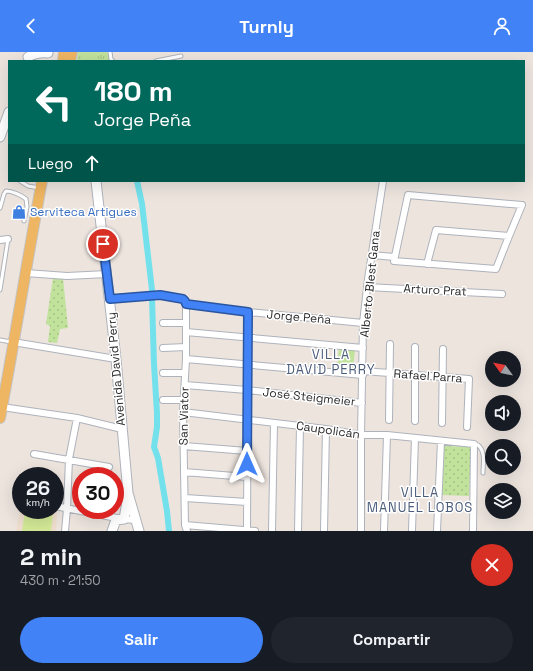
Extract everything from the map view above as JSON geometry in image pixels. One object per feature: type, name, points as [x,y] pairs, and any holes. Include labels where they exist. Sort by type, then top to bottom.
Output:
[{"type":"main road","points":[[28,57],[40,52],[49,55]]},
{"type":"main road","points":[[0,137],[8,115]]},
{"type":"main road","name":"Avenida David Perry","points":[[96,182],[110,299],[128,493],[139,531]]},
{"type":"main road","points":[[0,418],[26,273],[31,208],[41,185]]},
{"type":"main road","points":[[112,531],[116,520],[124,519],[128,493]]},
{"type":"street","name":"Alberto Blest Gana","points":[[361,531],[363,323],[383,182]]},
{"type":"street","points":[[408,195],[522,205],[496,269],[394,262],[394,257],[408,195]]},
{"type":"street","points":[[427,264],[436,230],[509,236]]},
{"type":"street","points":[[0,240],[8,239]]},
{"type":"street","points":[[372,255],[394,257]]},
{"type":"street","points":[[26,273],[67,276],[107,274]]},
{"type":"street","name":"Arturo Prat","points":[[367,287],[502,294]]},
{"type":"street","name":"Jorge Peña","points":[[110,299],[160,295],[183,299],[186,302],[248,312],[363,323]]},
{"type":"street","name":"San Viator","points":[[186,302],[186,359],[183,412],[186,528]]},
{"type":"street","points":[[247,530],[248,312]]},
{"type":"street","points":[[163,323],[186,323]]},
{"type":"street","points":[[186,332],[363,348]]},
{"type":"street","points":[[13,342],[116,359]]},
{"type":"street","points":[[389,420],[390,344]]},
{"type":"street","points":[[163,348],[186,347]]},
{"type":"street","points":[[415,347],[415,421]]},
{"type":"street","points":[[442,423],[443,349]]},
{"type":"street","name":"Rafael Parra","points":[[186,359],[363,373],[390,373],[469,379],[467,427]]},
{"type":"street","points":[[163,373],[185,373]]},
{"type":"street","name":"José Steigmeier","points":[[185,385],[247,390],[362,403]]},
{"type":"street","points":[[163,400],[184,400]]},
{"type":"street","points":[[2,407],[77,418],[122,428]]},
{"type":"street","name":"Caupolicán","points":[[183,412],[326,429],[361,435],[387,435],[474,444]]},
{"type":"street","points":[[65,531],[69,459],[77,418]]},
{"type":"street","points":[[272,531],[274,423]]},
{"type":"street","points":[[298,531],[300,426]]},
{"type":"street","points":[[324,531],[326,429]]},
{"type":"street","points":[[384,531],[387,435]]},
{"type":"street","points":[[412,531],[415,438]]},
{"type":"street","points":[[437,531],[441,441]]},
{"type":"street","points":[[473,531],[474,444]]},
{"type":"street","points":[[184,446],[247,451]]},
{"type":"street","points":[[34,454],[110,467]]},
{"type":"street","points":[[184,472],[247,477]]},
{"type":"street","points":[[185,498],[247,502]]},
{"type":"street","points":[[64,508],[72,510]]},
{"type":"street","points":[[124,519],[136,520]]},
{"type":"street","points":[[186,528],[254,531]]},
{"type":"lane","points":[[161,60],[182,56]]},
{"type":"lane","points":[[22,182],[28,186],[41,185]]},
{"type":"lane","points":[[0,208],[6,191],[24,197],[31,208],[24,221]]},
{"type":"lane","points":[[0,290],[8,239]]},
{"type":"lane","points":[[0,340],[13,342]]},
{"type":"lane","points":[[474,444],[478,444],[482,449],[483,473]]},
{"type":"shaded area","points":[[18,519],[57,519],[56,531],[16,531]]},
{"type":"green space","points":[[78,52],[107,52],[110,60],[77,60]]},
{"type":"green space","points":[[53,278],[63,278],[68,328],[60,329],[57,343],[48,342],[50,326],[46,324]]},
{"type":"green space","points":[[339,347],[355,349],[353,370],[337,369]]},
{"type":"green space","points":[[444,446],[471,447],[469,496],[442,495]]},
{"type":"green space","points":[[24,519],[52,519],[51,531],[22,531]]},
{"type":"waterway","points":[[137,182],[142,204],[152,290]]},
{"type":"waterway","points":[[152,298],[157,413],[157,427],[154,447],[158,458],[169,531]]},
{"type":"place","name":"Serviteca Artigues","points":[[19,212]]},
{"type":"district","name":"VILLA DAVID PERRY","points":[[331,362]]},
{"type":"district","name":"VILLA MANUEL LOBOS","points":[[420,500]]},
{"type":"route","points":[[103,244],[110,299],[160,295],[183,299],[186,304],[248,312],[247,464]]}]
